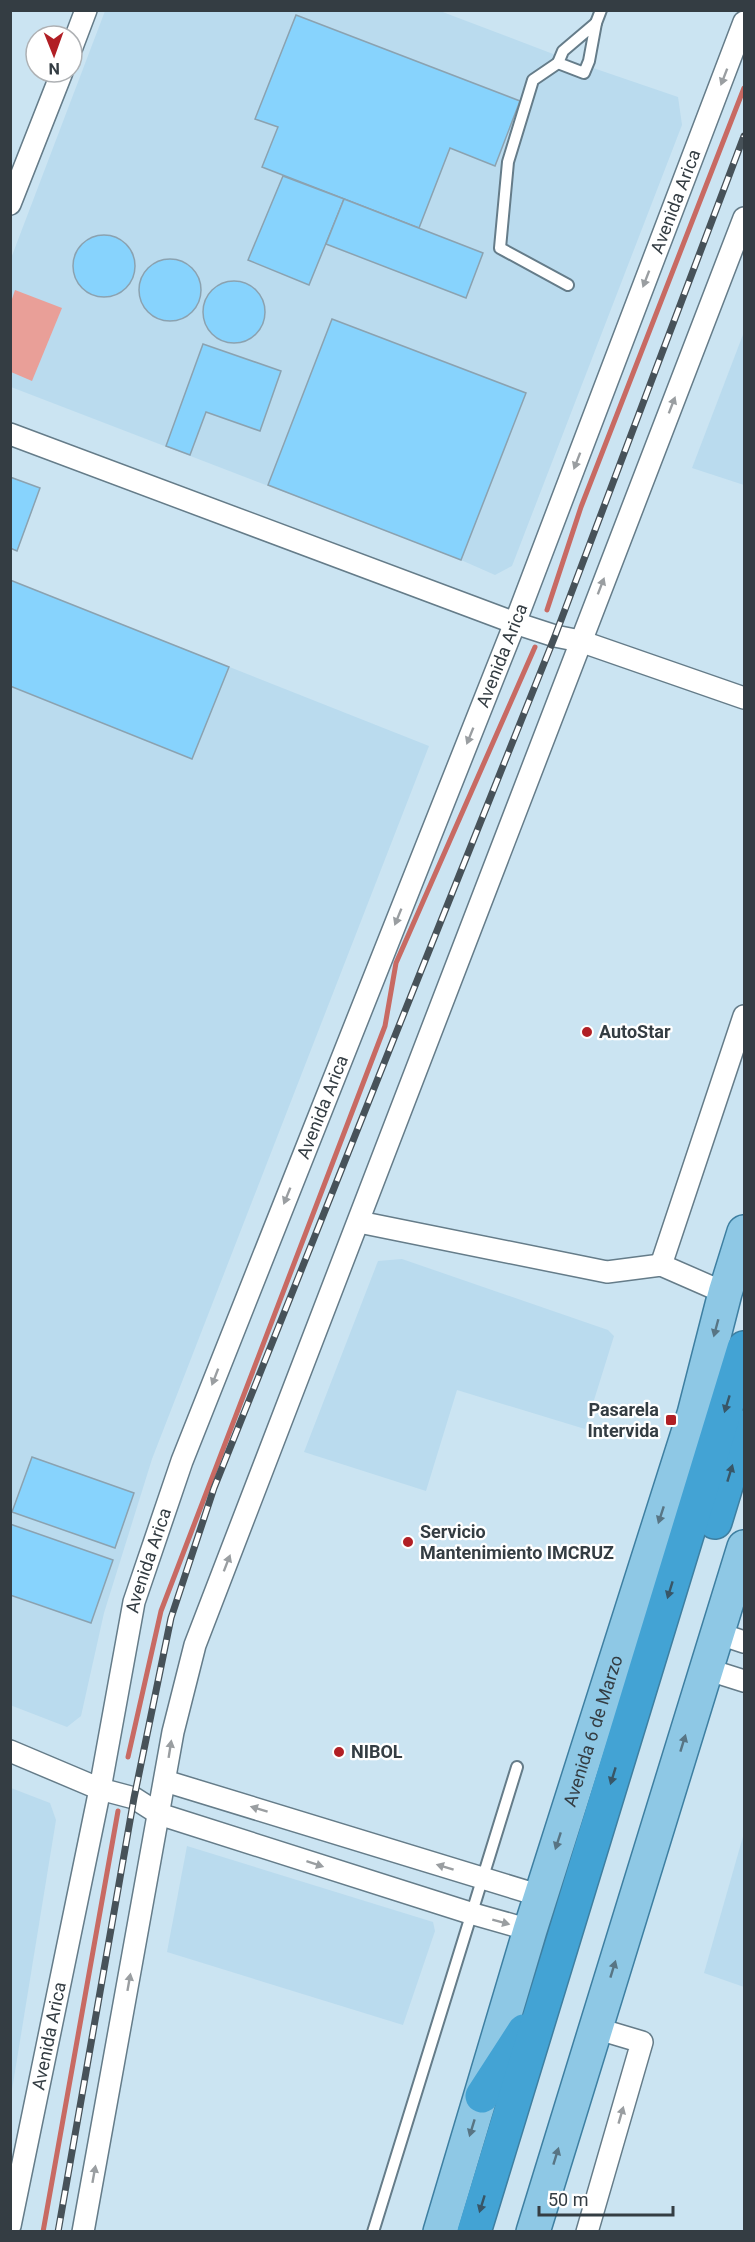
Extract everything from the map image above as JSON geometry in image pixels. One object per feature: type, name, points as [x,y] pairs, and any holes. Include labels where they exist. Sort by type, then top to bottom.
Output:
[{"type":"highway","name":"Avenida 6 de Marzo","points":[[474,2232],[744,1348]]},
{"type":"highway","points":[[496,2232],[744,1427]]},
{"type":"highway","points":[[482,2096],[545,1999]]},
{"type":"main road","name":"Avenida 6 de Marzo","points":[[440,2232],[530,1930],[694,1413],[725,1293],[744,1232]]},
{"type":"main road","points":[[533,2232],[706,1669],[731,1638],[744,1547]]},
{"type":"street","name":"Avenida Arica","points":[[10,2226],[99,1789],[134,1602],[182,1461],[515,623],[744,22]]},
{"type":"street","points":[[10,204],[57,84]]},
{"type":"street","points":[[83,2232],[173,1732],[195,1645],[744,218]]},
{"type":"street","points":[[10,434],[515,623],[555,636],[580,641],[744,698]]},
{"type":"street","points":[[661,1265],[744,1016]]},
{"type":"street","points":[[359,1222],[607,1272],[661,1265],[725,1293]]},
{"type":"street","points":[[706,1669],[744,1682]]},
{"type":"street","points":[[10,1751],[99,1789],[134,1798],[159,1814],[530,1930]]},
{"type":"street","points":[[165,1781],[541,1896]]},
{"type":"street","points":[[587,2232],[642,2042],[595,2028]]},
{"type":"lane","points":[[558,63],[584,73],[601,10]]},
{"type":"lane","points":[[568,285],[500,248],[507,162],[533,80],[558,63],[563,51],[596,23]]},
{"type":"lane","points":[[373,2232],[517,1767]]},
{"type":"shaded area","points":[[105,11],[440,11],[561,57],[678,97],[682,125],[512,566],[495,575],[11,387],[10,261],[77,84],[84,84],[84,66]]},
{"type":"shaded area","points":[[15,290],[62,308],[32,381],[11,372],[11,302]]},
{"type":"shaded area","points":[[744,332],[744,485],[692,468]]},
{"type":"shaded area","points":[[10,580],[429,746],[152,1459],[104,1613],[81,1716],[67,1727],[10,1705]]},
{"type":"shaded area","points":[[402,1259],[608,1330],[614,1336],[585,1429],[457,1390],[426,1491],[304,1452],[378,1261]]},
{"type":"shaded area","points":[[11,1788],[50,1803],[56,1820],[11,2096]]},
{"type":"shaded area","points":[[744,1833],[744,1987],[704,1973]]},
{"type":"shaded area","points":[[187,1846],[433,1922],[435,1931],[403,2025],[167,1952]]},
{"type":"building","points":[[296,15],[520,101],[495,166],[450,148],[419,228],[262,167],[278,127],[255,119]]},
{"type":"building","points":[[283,176],[344,199],[309,285],[248,260]]},
{"type":"building","points":[[344,199],[483,253],[466,298],[326,244]]},
{"type":"building","points":[[104,235],[116,237],[126,244],[133,254],[135,266],[133,278],[126,288],[116,295],[104,297],[92,295],[82,288],[75,278],[73,266],[75,254],[82,244],[92,237]]},
{"type":"building","points":[[170,259],[182,261],[192,268],[199,278],[201,290],[199,302],[192,312],[182,319],[170,321],[158,319],[148,312],[141,302],[139,290],[141,278],[148,268],[158,261]]},
{"type":"building","points":[[234,281],[246,283],[256,290],[263,300],[265,312],[263,324],[256,334],[246,341],[234,343],[222,341],[212,334],[205,324],[203,312],[205,300],[212,290],[222,283]]},
{"type":"building","points":[[332,319],[526,393],[461,560],[268,485]]},
{"type":"building","points":[[203,344],[281,371],[260,431],[206,412],[190,455],[166,446]]},
{"type":"building","points":[[10,477],[40,488],[17,551],[10,548]]},
{"type":"building","points":[[10,580],[229,667],[192,759],[10,686]]},
{"type":"building","points":[[32,1457],[134,1493],[115,1548],[12,1512]]},
{"type":"building","points":[[10,1524],[113,1560],[91,1623],[10,1595]]},
{"type":"waterway","points":[[547,610],[581,507],[744,88]]},
{"type":"waterway","points":[[128,1757],[161,1611],[385,1026],[396,963],[535,647]]},
{"type":"waterway","points":[[43,2232],[118,1811]]},
{"type":"railway","points":[[58,2232],[134,1798],[171,1618],[214,1488],[555,636],[744,136]]},
{"type":"place","name":"AutoStar","points":[[587,1032]]},
{"type":"place","name":"Pasarela Intervida","points":[[671,1420]]},
{"type":"place","name":"Servicio Mantenimiento IMCRUZ","points":[[408,1542]]},
{"type":"place","name":"NIBOL","points":[[339,1752]]}]
